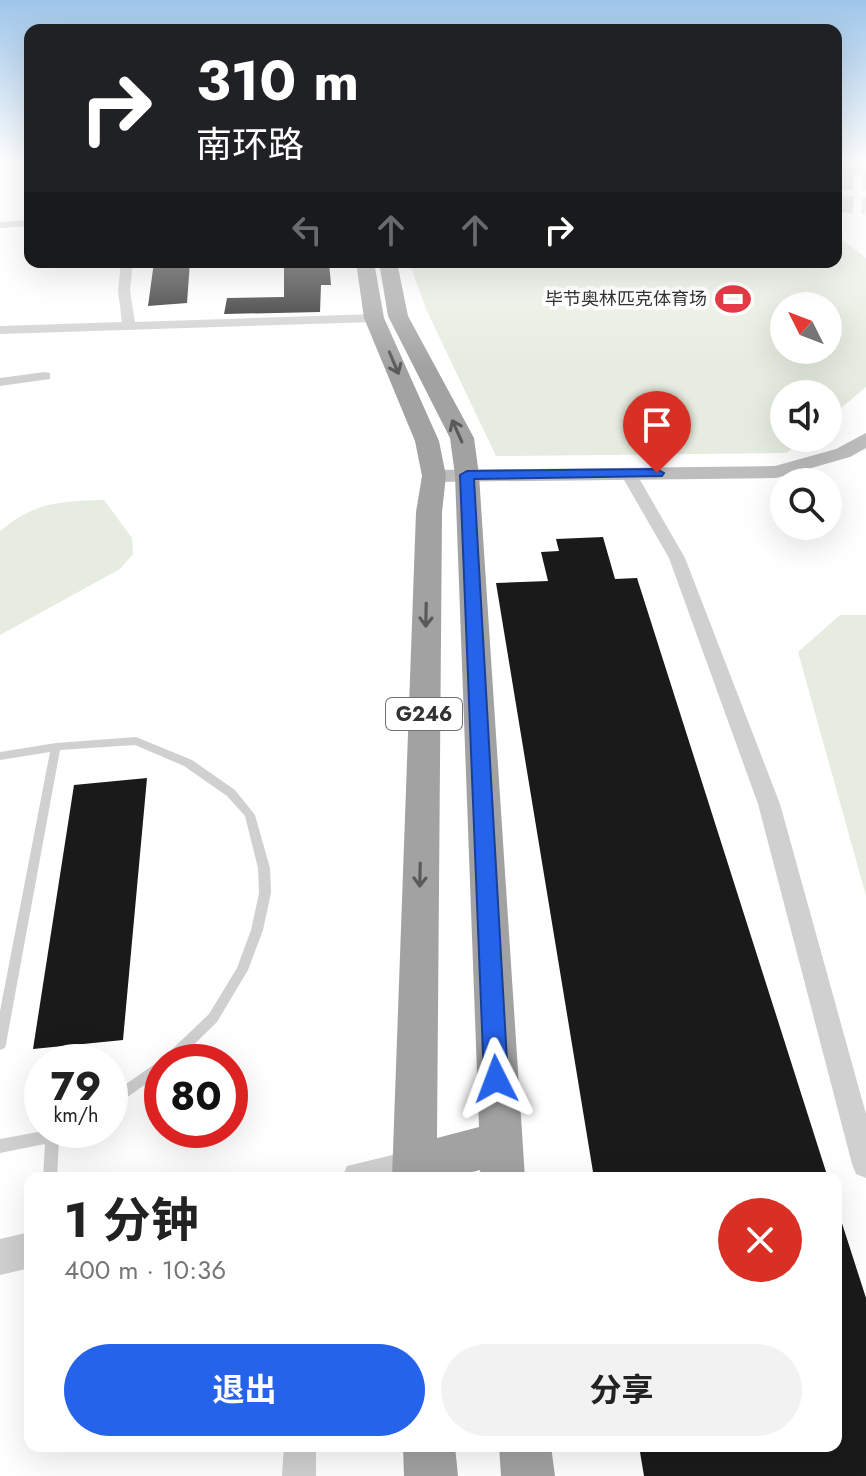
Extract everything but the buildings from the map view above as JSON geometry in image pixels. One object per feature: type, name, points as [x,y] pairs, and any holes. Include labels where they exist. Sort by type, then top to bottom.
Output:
[{"type":"highway","name":"G246","points":[[366,268],[374,318],[427,441],[434,476],[429,512],[414,1172]]},
{"type":"highway","name":"G246","points":[[389,268],[398,316],[462,438],[467,475],[501,1160]]},
{"type":"highway","points":[[414,1172],[501,1160]]},
{"type":"highway","points":[[429,1452],[431,1476]]},
{"type":"highway","points":[[526,1452],[528,1476]]},
{"type":"main road","points":[[434,476],[776,472],[843,453],[866,439]]},
{"type":"street","points":[[126,268],[124,291],[129,326]]},
{"type":"street","points":[[0,330],[374,318]]},
{"type":"street","points":[[0,382],[45,376]]},
{"type":"street","points":[[628,473],[677,558],[769,804],[866,1164]]},
{"type":"street","points":[[0,1257],[24,1251]]},
{"type":"street","points":[[299,1476],[300,1452]]},
{"type":"lane","points":[[0,756],[56,747],[136,741],[154,746],[188,763],[231,793],[250,815],[264,868],[265,893],[257,930],[242,970],[213,1018],[185,1044]]},
{"type":"lane","points":[[0,1044],[56,747]]},
{"type":"lane","points":[[0,1146],[24,1141]]},
{"type":"lane","points":[[51,1172],[55,1148]]},
{"type":"shaded area","points":[[842,240],[866,258],[866,387],[842,407],[842,380],[770,380],[770,452],[786,453],[496,456],[426,309],[411,268],[842,268]]},
{"type":"shaded area","points":[[104,500],[132,538],[133,554],[120,569],[0,635],[0,531],[25,514],[49,505]]},
{"type":"shaded area","points":[[840,615],[866,615],[866,896],[798,652]]},
{"type":"place","name":"毕节奥林匹克体育场","points":[[733,299]]},
{"type":"route","points":[[496,1079],[467,475],[657,473]]}]
